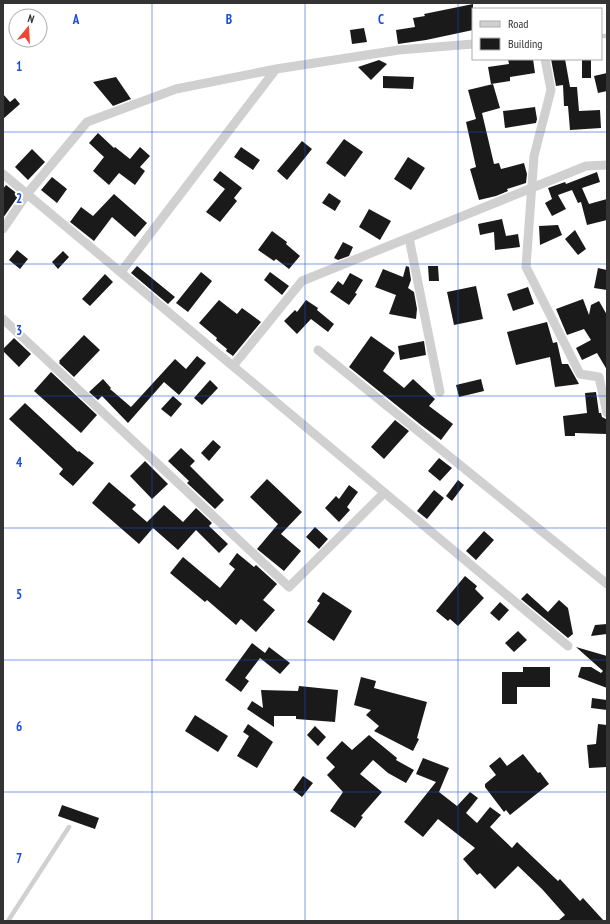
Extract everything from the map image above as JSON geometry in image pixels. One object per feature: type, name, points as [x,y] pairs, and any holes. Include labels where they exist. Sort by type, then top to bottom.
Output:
[{"type":"street","points":[[3,229],[27,194],[87,122],[176,89],[276,70],[399,50],[472,44]]},
{"type":"street","points":[[545,60],[551,90],[534,156],[526,267],[580,374],[599,377],[607,413]]},
{"type":"street","points":[[121,272],[276,70]]},
{"type":"street","points":[[233,366],[302,281],[586,166],[607,165]]},
{"type":"street","points":[[3,174],[568,646]]},
{"type":"street","points":[[409,238],[440,392]]},
{"type":"street","points":[[3,320],[289,587],[384,493]]},
{"type":"street","points":[[318,350],[607,584]]},
{"type":"lane","points":[[8,921],[69,827]]},
{"type":"building","points":[[473,4],[472,30],[398,44],[396,30],[415,27],[413,18],[425,16],[424,14]]},
{"type":"building","points":[[364,28],[367,42],[352,44],[350,30]]},
{"type":"building","points":[[379,60],[387,64],[371,80],[358,67]]},
{"type":"building","points":[[508,60],[533,60],[535,73],[510,77],[510,81],[491,84],[488,67],[509,64]]},
{"type":"building","points":[[551,60],[565,60],[570,87],[577,87],[579,111],[600,110],[601,128],[570,130],[568,106],[564,106],[563,85],[556,86]]},
{"type":"building","points":[[582,60],[591,60],[591,78],[582,78]]},
{"type":"building","points":[[607,73],[607,91],[598,93],[594,76]]},
{"type":"building","points":[[383,76],[414,77],[413,89],[383,88]]},
{"type":"building","points":[[116,77],[131,99],[113,106],[93,82]]},
{"type":"building","points":[[493,84],[500,108],[482,113],[494,164],[499,163],[501,169],[524,163],[527,174],[526,183],[507,189],[508,191],[496,196],[479,200],[470,169],[476,167],[466,122],[476,119],[468,90]]},
{"type":"building","points":[[3,94],[10,102],[15,98],[20,104],[3,119]]},
{"type":"building","points":[[535,107],[537,119],[536,123],[505,128],[503,111]]},
{"type":"building","points":[[98,133],[114,148],[115,147],[130,159],[140,147],[150,156],[140,167],[145,171],[135,185],[119,173],[109,185],[93,171],[104,157],[89,143]]},
{"type":"building","points":[[344,139],[363,152],[345,177],[326,163]]},
{"type":"building","points":[[302,141],[312,149],[287,180],[277,171]]},
{"type":"building","points":[[241,147],[260,160],[253,170],[234,157]]},
{"type":"building","points":[[32,149],[45,162],[28,180],[15,167]]},
{"type":"building","points":[[408,157],[425,168],[411,190],[394,179]]},
{"type":"building","points":[[220,171],[242,188],[234,198],[237,201],[220,222],[206,212],[225,189],[213,180]]},
{"type":"building","points":[[597,172],[600,182],[582,188],[589,204],[607,199],[607,220],[587,225],[581,202],[578,203],[572,190],[558,195],[566,209],[552,216],[545,203],[552,199],[548,188],[565,182],[566,184]]},
{"type":"building","points":[[52,177],[67,189],[57,203],[41,190]]},
{"type":"building","points":[[6,185],[19,195],[3,218],[3,189]]},
{"type":"building","points":[[329,193],[341,201],[335,211],[322,203]]},
{"type":"building","points":[[114,194],[147,223],[135,237],[112,217],[94,241],[70,222],[81,207],[93,216]]},
{"type":"building","points":[[369,209],[391,221],[380,240],[359,227]]},
{"type":"building","points":[[502,219],[506,236],[518,234],[520,247],[495,250],[494,232],[480,235],[478,224]]},
{"type":"building","points":[[558,225],[562,235],[540,245],[539,226]]},
{"type":"building","points":[[575,230],[586,249],[578,255],[565,239]]},
{"type":"building","points":[[272,231],[287,242],[286,244],[300,256],[289,269],[276,259],[274,261],[258,250]]},
{"type":"building","points":[[343,242],[353,247],[349,256],[338,260],[334,258]]},
{"type":"building","points":[[17,250],[28,259],[20,269],[9,260]]},
{"type":"building","points":[[63,251],[69,257],[58,269],[52,262]]},
{"type":"building","points":[[137,266],[175,297],[168,304],[131,273]]},
{"type":"building","points":[[406,266],[409,267],[411,280],[408,288],[414,292],[417,309],[416,319],[389,314],[396,295],[375,287],[383,269],[403,277]]},
{"type":"building","points":[[428,266],[438,266],[439,281],[429,281]]},
{"type":"building","points":[[598,268],[607,270],[607,290],[594,288]]},
{"type":"building","points":[[201,272],[212,281],[188,312],[176,303]]},
{"type":"building","points":[[270,272],[289,286],[282,295],[264,280]]},
{"type":"building","points":[[350,273],[363,280],[355,293],[357,294],[349,305],[330,292],[338,281],[343,285]]},
{"type":"building","points":[[105,274],[113,282],[90,306],[82,299]]},
{"type":"building","points":[[476,286],[483,319],[454,325],[447,292]]},
{"type":"building","points":[[528,287],[534,304],[513,311],[507,294]]},
{"type":"building","points":[[583,299],[589,315],[591,305],[599,301],[607,315],[607,370],[597,353],[582,360],[576,348],[591,340],[584,329],[567,335],[556,309]]},
{"type":"building","points":[[219,300],[237,314],[242,308],[261,322],[233,356],[216,340],[217,338],[199,323]]},
{"type":"building","points":[[306,300],[318,308],[317,310],[334,324],[328,332],[311,319],[297,334],[284,321],[295,310],[297,312]]},
{"type":"building","points":[[547,322],[553,343],[557,342],[562,364],[568,364],[579,384],[555,387],[550,357],[516,365],[507,332]]},
{"type":"building","points":[[84,335],[100,350],[74,377],[59,363],[59,361]]},
{"type":"building","points":[[371,336],[395,353],[383,371],[404,388],[413,379],[435,399],[429,406],[453,424],[441,440],[349,367]]},
{"type":"building","points":[[14,338],[31,354],[19,367],[3,351],[3,349]]},
{"type":"building","points":[[424,341],[426,355],[400,360],[398,346]]},
{"type":"building","points":[[197,356],[206,363],[179,395],[164,382],[128,423],[102,396],[98,400],[89,392],[103,379],[111,388],[110,389],[131,407],[175,359],[186,369]]},
{"type":"building","points":[[51,372],[97,415],[81,433],[34,391]]},
{"type":"building","points":[[481,379],[484,391],[459,397],[456,385]]},
{"type":"building","points":[[210,380],[218,388],[202,405],[194,398]]},
{"type":"building","points":[[596,392],[599,413],[601,413],[602,417],[606,419],[606,434],[575,433],[575,436],[565,436],[563,416],[587,413],[585,393]]},
{"type":"building","points":[[173,396],[182,404],[171,417],[161,409]]},
{"type":"building","points":[[25,403],[78,452],[79,451],[94,463],[73,486],[59,474],[63,469],[9,419]]},
{"type":"building","points":[[395,420],[409,431],[384,459],[371,447]]},
{"type":"building","points":[[213,440],[221,447],[209,461],[201,453]]},
{"type":"building","points":[[181,448],[195,461],[190,466],[224,500],[215,509],[187,483],[189,481],[168,461]]},
{"type":"building","points":[[439,458],[452,468],[440,481],[428,471]]},
{"type":"building","points":[[145,461],[168,484],[152,499],[130,476]]},
{"type":"building","points":[[267,479],[302,512],[281,534],[301,551],[284,571],[257,549],[278,524],[250,497]]},
{"type":"building","points":[[458,480],[464,485],[452,501],[446,496]]},
{"type":"building","points":[[109,482],[136,505],[132,509],[147,522],[164,505],[183,522],[196,508],[212,523],[209,526],[228,544],[219,553],[196,530],[178,550],[153,528],[139,544],[92,503]]},
{"type":"building","points":[[349,485],[358,492],[347,507],[350,510],[339,522],[325,508],[336,496],[339,499]]},
{"type":"building","points":[[434,490],[444,498],[427,519],[417,511]]},
{"type":"building","points":[[315,527],[328,539],[319,549],[306,537]]},
{"type":"building","points":[[484,531],[494,540],[476,560],[466,551]]},
{"type":"building","points":[[237,553],[254,567],[256,565],[277,584],[263,600],[275,610],[256,632],[241,619],[236,625],[207,600],[205,602],[170,573],[183,557],[220,588],[235,569],[229,564]]},
{"type":"building","points":[[465,576],[477,586],[475,589],[484,598],[458,626],[450,619],[448,621],[436,611]]},
{"type":"building","points":[[323,592],[352,611],[334,641],[307,622],[320,603],[317,601]]},
{"type":"building","points":[[527,593],[548,612],[559,600],[568,608],[573,634],[568,638],[521,599]]},
{"type":"building","points":[[500,602],[509,610],[499,621],[490,613]]},
{"type":"building","points":[[607,624],[607,634],[591,636],[595,625]]},
{"type":"building","points":[[518,631],[527,640],[514,652],[505,643]]},
{"type":"building","points":[[252,643],[265,653],[269,647],[290,663],[280,674],[260,658],[245,678],[249,681],[241,692],[225,680]]},
{"type":"building","points":[[576,647],[607,656],[607,688],[578,677],[581,667],[591,667],[601,673],[603,671]]},
{"type":"building","points":[[523,667],[550,667],[550,687],[517,687],[517,704],[502,704],[502,672],[523,672]]},
{"type":"building","points":[[361,677],[376,681],[374,688],[427,702],[417,738],[419,739],[413,751],[374,731],[379,726],[366,715],[371,710],[354,705]]},
{"type":"building","points":[[299,686],[338,690],[335,722],[296,719],[296,716],[274,716],[274,727],[247,709],[252,701],[263,708],[261,690],[298,691]]},
{"type":"building","points":[[592,698],[607,700],[607,710],[591,708]]},
{"type":"building","points":[[195,715],[228,736],[218,752],[185,731]]},
{"type":"building","points":[[248,724],[273,742],[257,768],[237,756],[249,736],[243,732]]},
{"type":"building","points":[[598,724],[607,725],[607,767],[589,768],[587,745],[596,744]]},
{"type":"building","points":[[315,726],[326,737],[318,746],[307,735]]},
{"type":"building","points":[[369,735],[397,758],[396,760],[414,770],[406,783],[388,773],[373,760],[360,774],[382,792],[361,816],[363,817],[355,828],[330,811],[343,792],[327,775],[335,767],[326,758],[342,741],[352,750]]},
{"type":"building","points":[[523,754],[549,784],[510,815],[506,810],[504,812],[485,787],[485,784],[496,775],[489,766],[500,757],[507,766]]},
{"type":"building","points":[[423,758],[449,768],[439,792],[457,806],[470,792],[478,798],[466,813],[477,823],[490,807],[501,815],[490,827],[512,848],[517,842],[558,881],[560,879],[580,901],[583,898],[604,921],[558,921],[565,915],[542,889],[518,866],[495,889],[480,873],[477,875],[463,859],[475,848],[438,819],[423,837],[404,822],[436,782],[416,774]]},
{"type":"building","points":[[303,776],[313,783],[302,797],[293,790]]},
{"type":"building","points":[[62,805],[99,818],[95,829],[58,816]]}]
